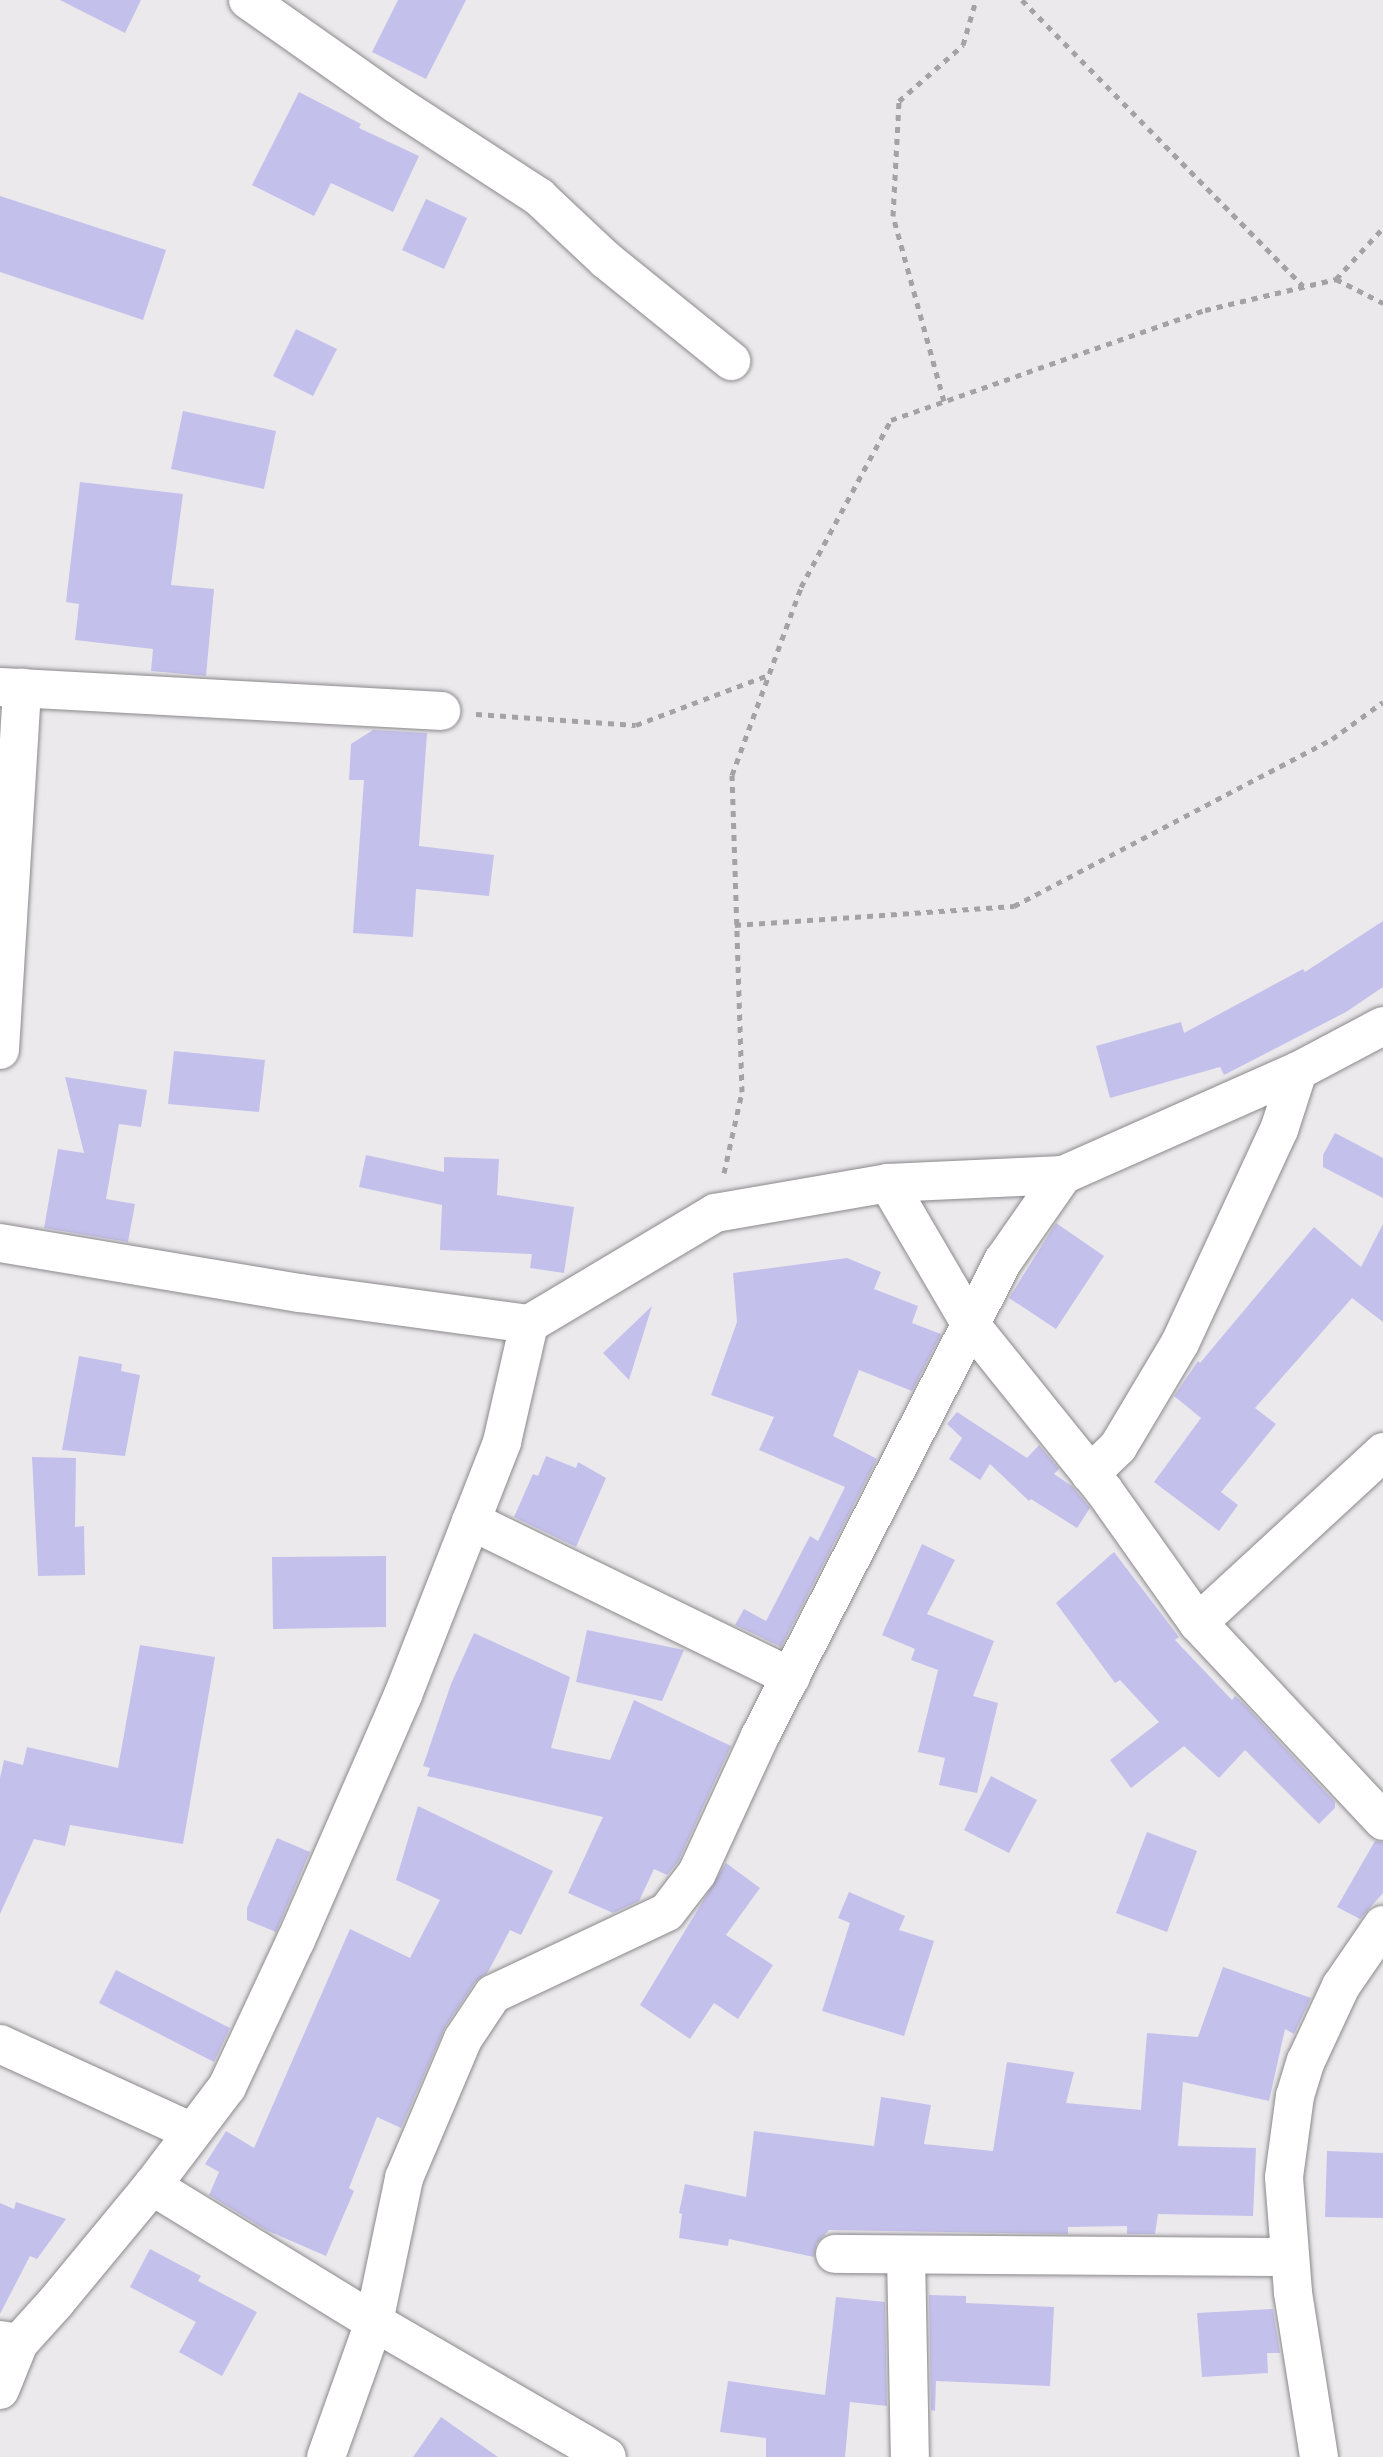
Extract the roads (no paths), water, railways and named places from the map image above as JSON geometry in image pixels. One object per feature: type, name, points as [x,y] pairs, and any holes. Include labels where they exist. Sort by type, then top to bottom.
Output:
[{"type":"street","points":[[248,0],[396,104],[539,197],[606,260],[731,361]]},
{"type":"street","points":[[0,1050],[11,687],[441,711]]},
{"type":"street","points":[[0,1243],[300,1293],[529,1324],[715,1213],[888,1183],[1063,1175],[1298,1071],[1383,1026]]},
{"type":"street","points":[[1090,1474],[1118,1447],[1180,1343],[1279,1130],[1298,1071]]},
{"type":"street","points":[[326,2457],[374,2322],[404,2178],[463,2039],[493,1994],[667,1912],[697,1873],[760,1736],[1003,1261],[1063,1175]]},
{"type":"street","points":[[888,1183],[971,1325],[1090,1474],[1198,1623],[1383,1821]]},
{"type":"street","points":[[0,2390],[9,2342],[152,2186],[227,2087],[296,1940],[403,1695],[502,1442],[529,1324]]},
{"type":"street","points":[[1198,1623],[1383,1452]]},
{"type":"street","points":[[471,1521],[791,1677]]},
{"type":"street","points":[[1319,2457],[1290,2257],[1284,2177],[1295,2096],[1306,2061],[1341,1986],[1383,1925]]},
{"type":"street","points":[[0,2044],[192,2132]]},
{"type":"street","points":[[152,2186],[374,2322],[607,2457]]},
{"type":"street","points":[[835,2254],[1290,2257]]},
{"type":"street","points":[[906,2255],[910,2457]]}]
